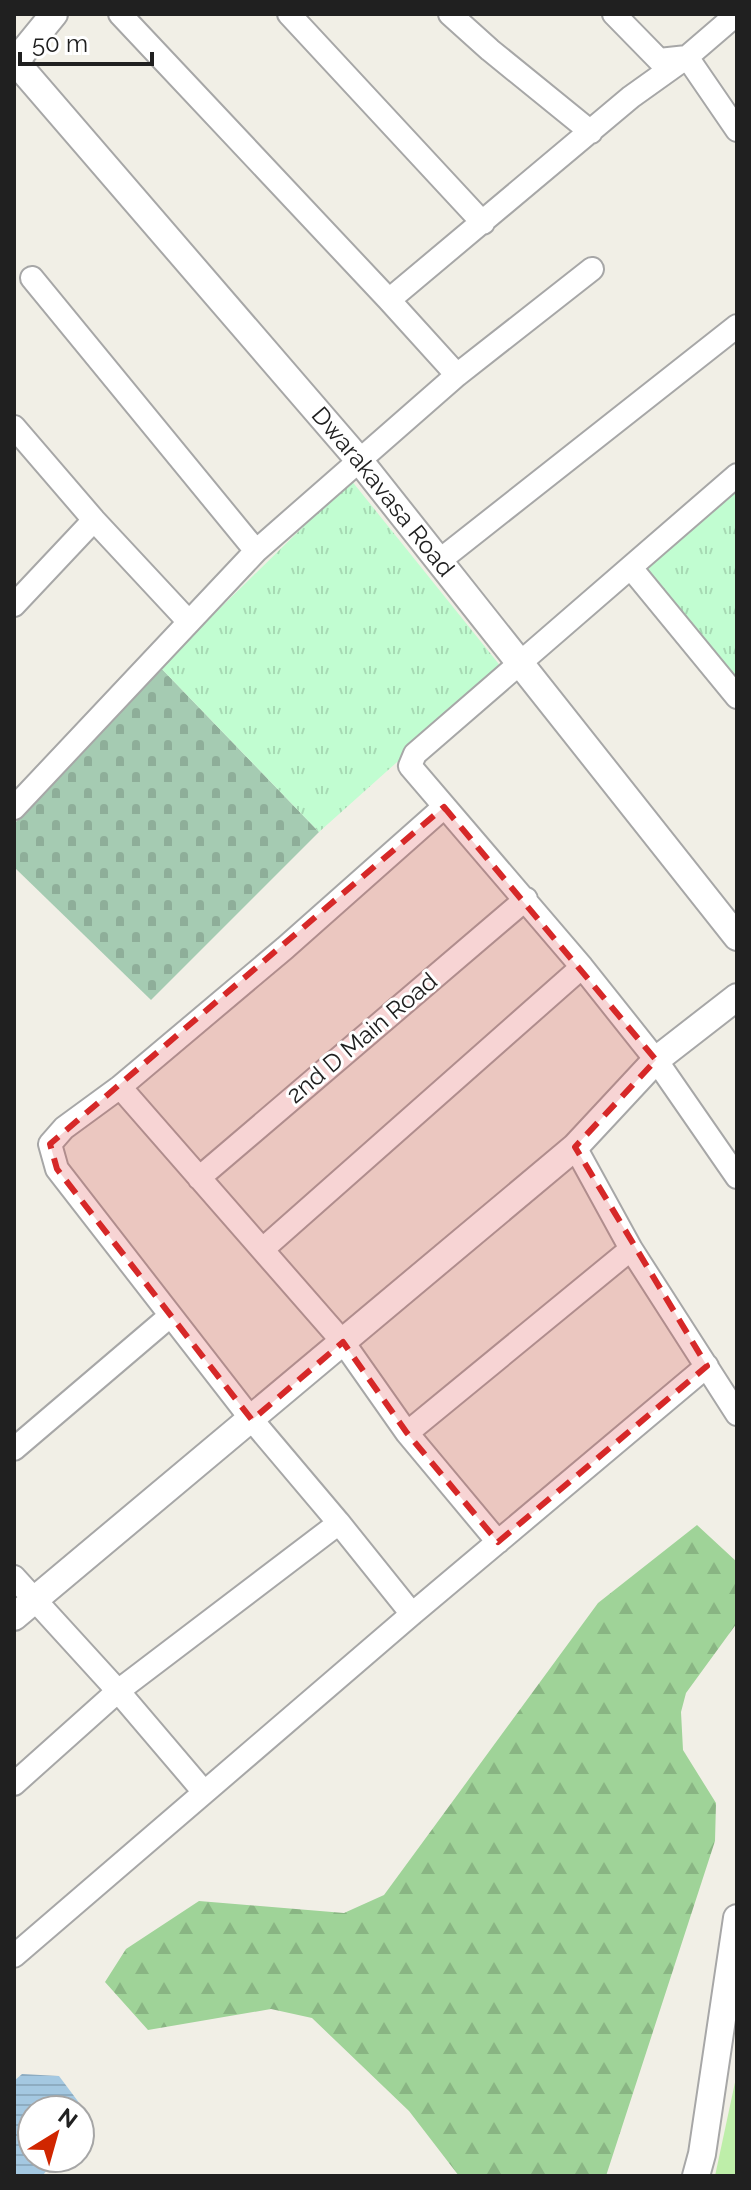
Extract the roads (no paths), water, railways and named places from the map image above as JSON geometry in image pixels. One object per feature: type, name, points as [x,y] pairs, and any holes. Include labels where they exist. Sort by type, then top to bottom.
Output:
[{"type":"street","points":[[14,62],[54,14]]},
{"type":"street","points":[[120,14],[457,375]]},
{"type":"street","points":[[289,14],[483,223]]},
{"type":"street","points":[[450,14],[591,132]]},
{"type":"street","points":[[614,14],[659,60],[687,57]]},
{"type":"street","points":[[389,300],[631,97],[687,57],[728,17]]},
{"type":"street","points":[[687,57],[737,130]]},
{"type":"street","name":"Dwarakavasa Road","points":[[14,62],[359,460],[737,937]]},
{"type":"street","points":[[14,808],[256,551],[457,375],[592,269]]},
{"type":"street","points":[[32,278],[256,551]]},
{"type":"street","points":[[439,561],[737,326]]},
{"type":"street","points":[[14,427],[94,520],[189,622]]},
{"type":"street","points":[[737,475],[415,754],[410,766],[526,899],[656,1060],[737,1177]]},
{"type":"street","points":[[14,605],[94,520]]},
{"type":"street","points":[[631,568],[737,697]]},
{"type":"street","points":[[412,1614],[170,1316],[57,1169],[50,1144],[64,1128],[120,1087],[285,948],[444,807]]},
{"type":"street","name":"2nd D Main Road","points":[[199,1178],[526,899]]},
{"type":"street","points":[[263,1249],[582,967]]},
{"type":"street","points":[[14,1617],[575,1147],[656,1060],[737,997]]},
{"type":"street","points":[[120,1087],[343,1342],[407,1433],[498,1542]]},
{"type":"street","points":[[575,1147],[631,1249],[737,1414]]},
{"type":"street","points":[[407,1433],[631,1249]]},
{"type":"street","points":[[14,1449],[170,1316]]},
{"type":"street","points":[[14,1956],[412,1614],[707,1366]]},
{"type":"street","points":[[14,1784],[118,1691],[339,1523]]},
{"type":"street","points":[[14,1577],[118,1691],[204,1792]]},
{"type":"street","points":[[696,2176],[702,2154],[737,1918]]},
{"type":"water","points":[[22,2074],[59,2076],[72,2094],[16,2094],[16,2174],[44,2174],[42,2176],[14,2176],[14,2081]]}]
